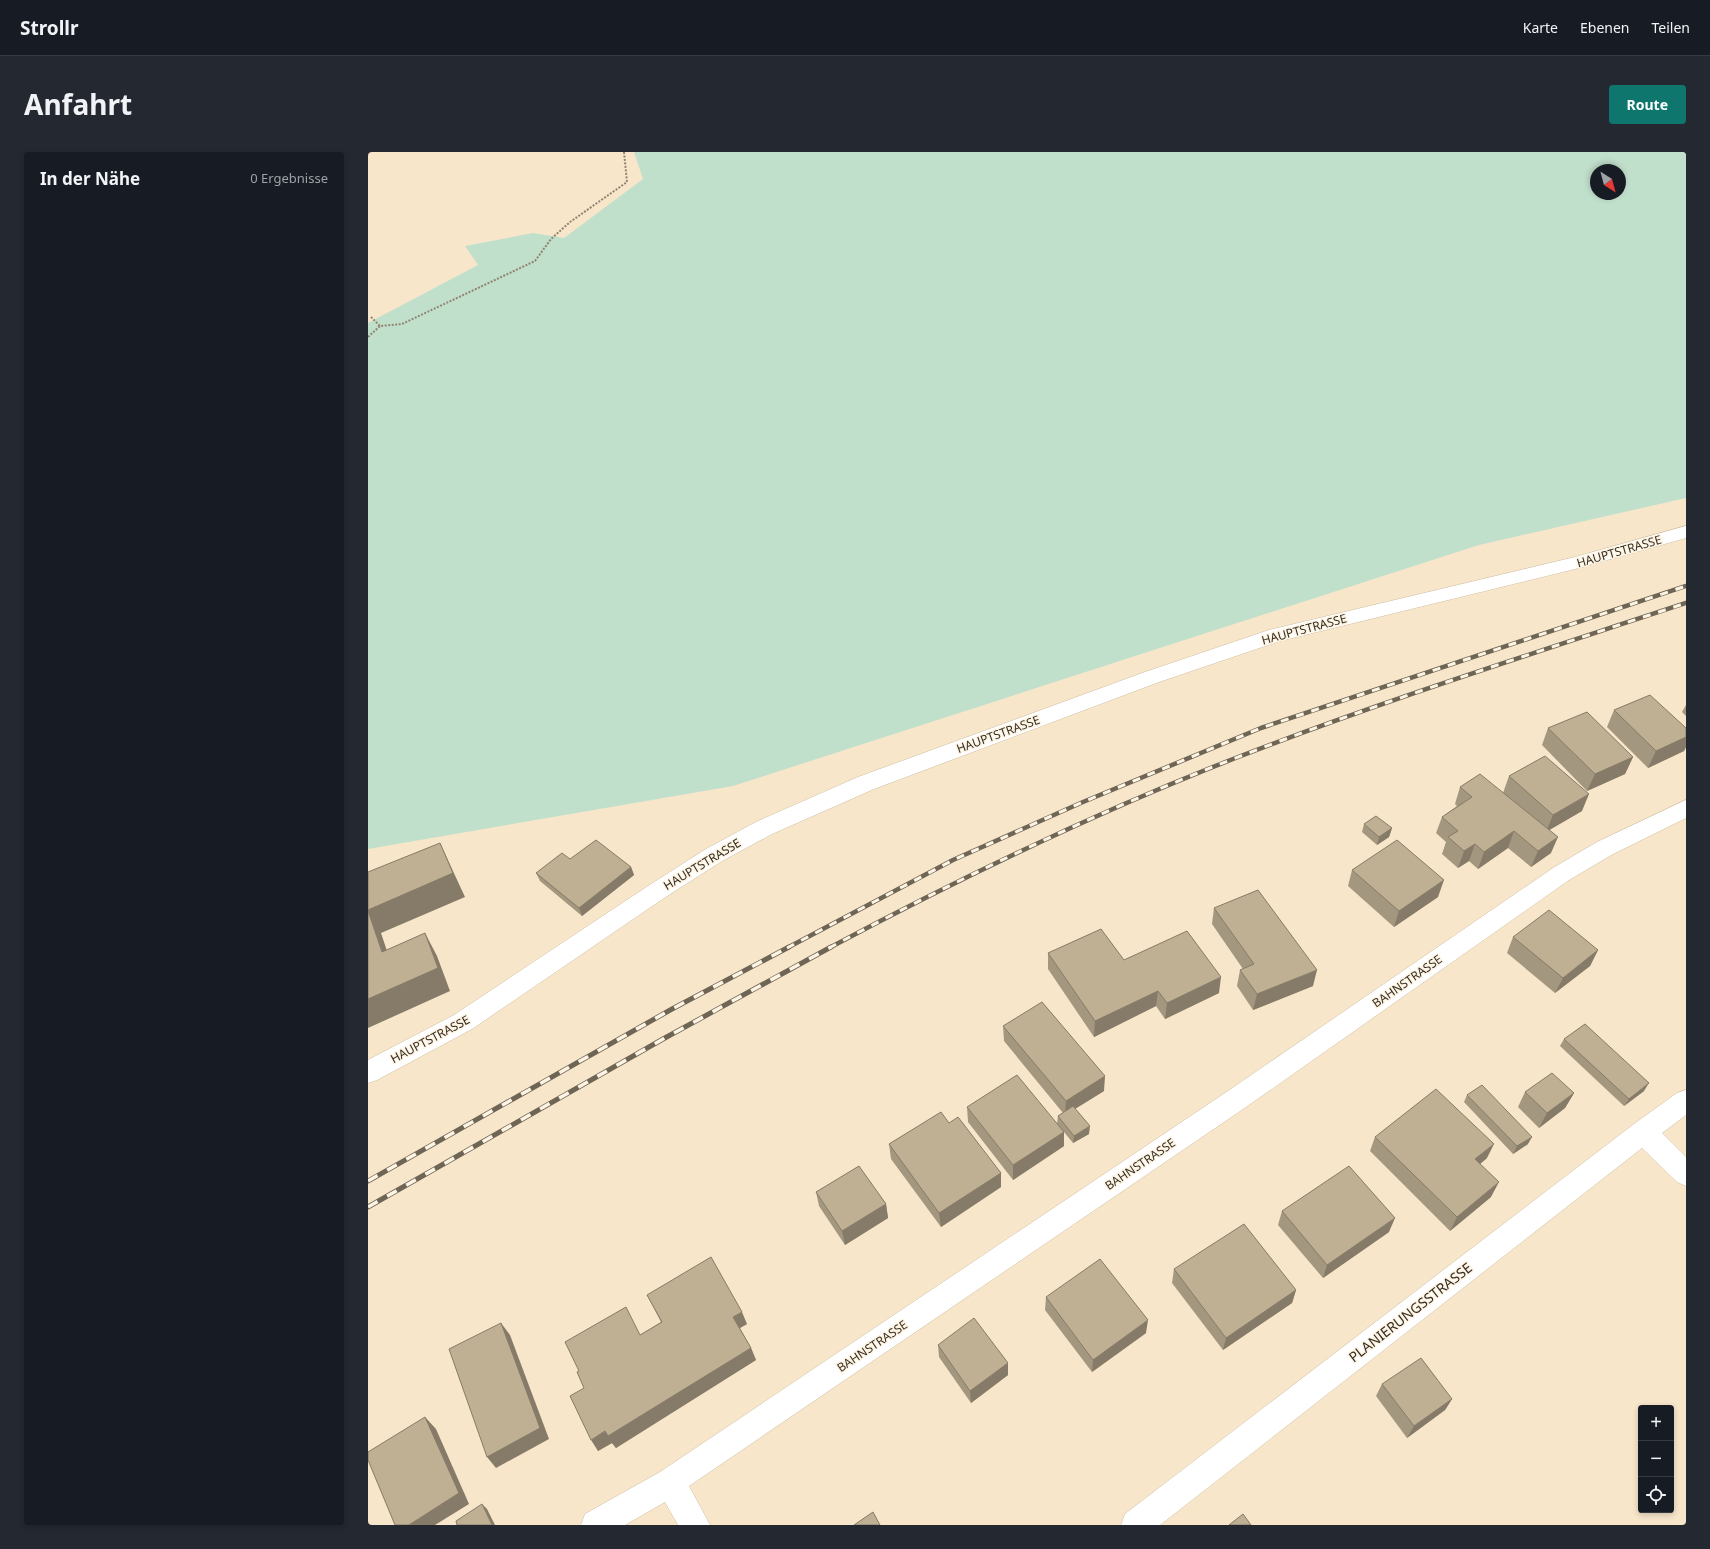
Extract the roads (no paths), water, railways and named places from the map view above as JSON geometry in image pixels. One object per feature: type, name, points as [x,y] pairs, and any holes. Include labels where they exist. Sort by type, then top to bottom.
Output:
[{"type":"street","name":"HAUPTSTRASSE","points":[[368,1072],[463,1022],[656,892],[714,855],[764,828],[866,783],[1152,677],[1276,635],[1575,563],[1686,532]]},
{"type":"street","name":"BAHNSTRASSE","points":[[596,1525],[670,1482],[1237,1099],[1561,874],[1605,848],[1686,808]]},
{"type":"street","name":"PLANIERUNGSSTRASSE","points":[[1136,1525],[1643,1132],[1686,1101]]},
{"type":"street","points":[[1643,1132],[1686,1174]]},
{"type":"street","points":[[670,1482],[695,1525]]},
{"type":"railway","points":[[787,948],[953,860],[1083,802],[1261,728],[1686,586]]},
{"type":"railway","points":[[829,948],[978,872],[1079,824],[1130,801],[1233,759],[1402,697],[1686,603]]},
{"type":"railway","points":[[368,1181],[672,1009],[789,947]]},
{"type":"railway","points":[[368,1207],[663,1039],[831,947]]}]
